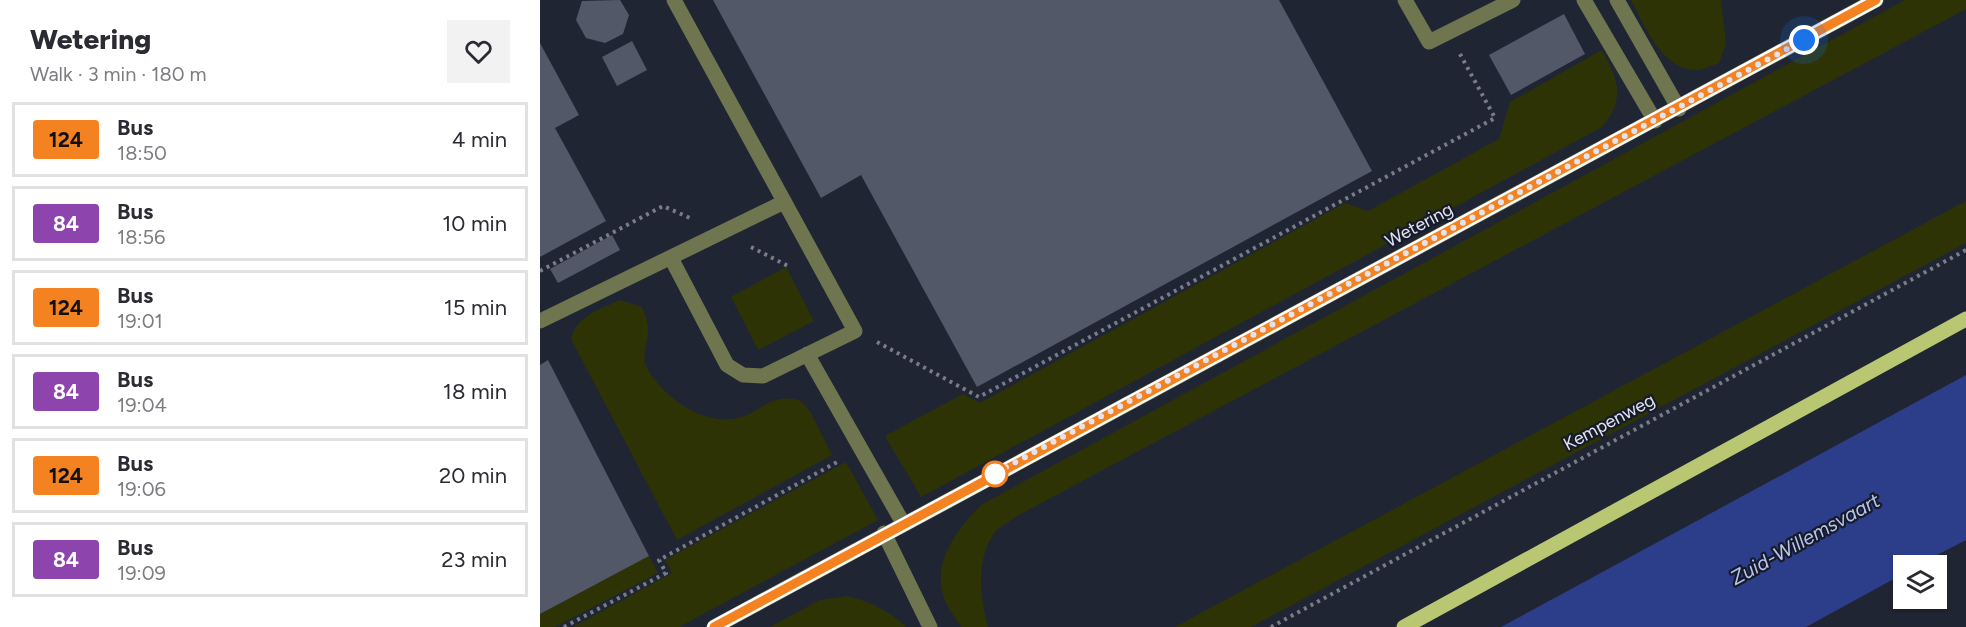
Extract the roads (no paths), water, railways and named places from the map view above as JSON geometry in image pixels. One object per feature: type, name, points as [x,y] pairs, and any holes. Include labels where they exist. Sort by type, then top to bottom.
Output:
[{"type":"main road","points":[[1404,627],[1966,319]]},
{"type":"street","points":[[671,258],[727,365],[743,375],[763,376],[855,331],[674,0]]},
{"type":"street","points":[[1405,0],[1429,42],[1513,0]]},
{"type":"street","points":[[1584,0],[1655,121]]},
{"type":"street","points":[[1617,0],[1679,109]]},
{"type":"street","name":"Wetering","points":[[714,627],[884,533],[1679,109],[1876,0]]},
{"type":"street","points":[[540,321],[784,202]]},
{"type":"street","points":[[807,354],[903,523]]},
{"type":"street","points":[[884,533],[930,627]]},
{"type":"water","name":"Zuid-Willemsvaart","points":[[1966,375],[1966,540],[1937,555],[1893,555],[1893,579],[1806,627],[1501,627]]}]
